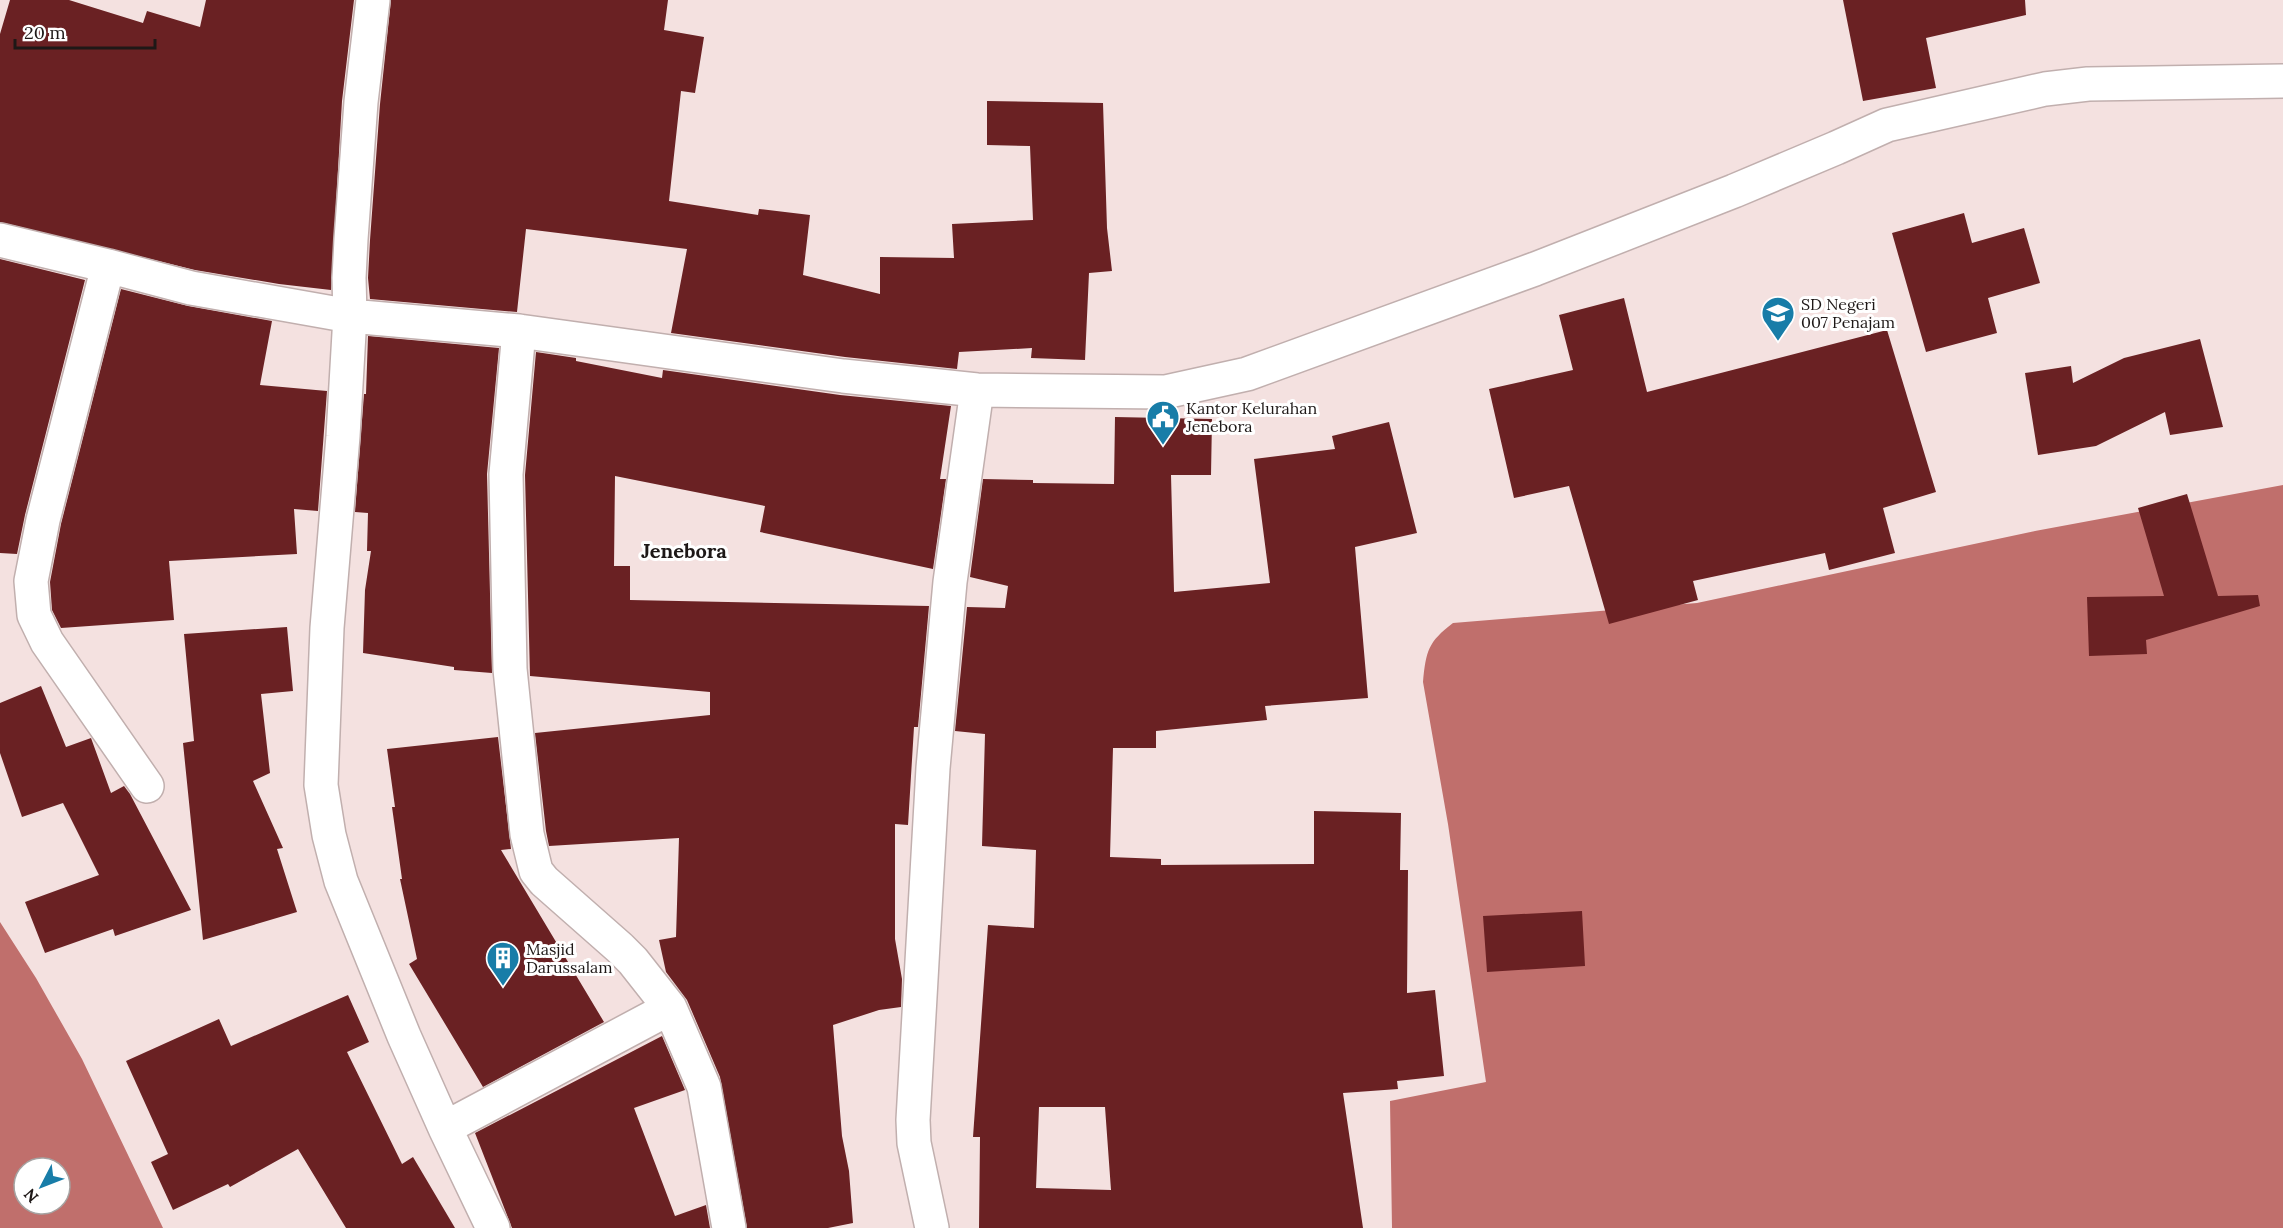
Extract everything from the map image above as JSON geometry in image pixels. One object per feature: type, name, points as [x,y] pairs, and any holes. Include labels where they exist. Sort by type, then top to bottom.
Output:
[{"type":"street","points":[[373,0],[360,113],[349,278],[350,316],[343,436],[327,628],[321,785],[328,835],[340,881],[445,1128],[493,1228]]},
{"type":"street","points":[[0,240],[191,288],[350,316],[519,331],[843,376],[977,390],[1165,392],[1247,374],[1535,269],[1744,187],[1887,125],[2055,88],[2088,84],[2283,81]]},
{"type":"street","points":[[108,266],[43,520],[31,580],[31,599],[38,628],[147,786]]},
{"type":"street","points":[[519,331],[506,474],[510,669],[527,834],[534,864],[536,872],[544,881],[633,961],[670,1008],[704,1087],[729,1228]]},
{"type":"street","points":[[932,1228],[914,1143],[913,1120],[933,768],[950,582],[977,390]]},
{"type":"street","points":[[445,1128],[670,1008]]},
{"type":"shaded area","points":[[2283,485],[2283,1228],[1392,1228],[1390,1101],[1486,1082],[1448,824],[1423,682],[1425,662],[1433,642],[1453,623],[1697,603],[2035,531]]},
{"type":"shaded area","points":[[0,922],[36,978],[82,1059],[163,1228],[0,1228]]},
{"type":"building","points":[[10,0],[69,0],[143,23],[147,11],[200,27],[206,0],[354,0],[342,101],[331,290],[195,270],[0,222],[0,34]]},
{"type":"building","points":[[391,0],[668,0],[664,30],[704,37],[695,93],[681,91],[669,201],[758,215],[759,209],[810,215],[803,275],[880,294],[880,257],[954,258],[952,224],[1033,220],[1030,146],[987,145],[987,101],[1103,103],[1107,228],[1112,271],[1089,273],[1085,360],[1031,358],[1032,348],[959,352],[957,369],[845,357],[671,333],[687,249],[526,229],[517,312],[370,299],[368,278],[370,240],[380,104]]},
{"type":"building","points":[[1843,0],[2025,0],[2026,15],[1926,38],[1936,88],[1863,101]]},
{"type":"building","points":[[1964,213],[1972,243],[2024,228],[2040,283],[1988,298],[1997,333],[1926,352],[1892,233]]},
{"type":"building","points":[[0,259],[85,280],[17,554],[0,553]]},
{"type":"building","points":[[121,289],[188,306],[272,321],[260,385],[327,391],[318,511],[294,509],[297,554],[169,561],[174,620],[61,628],[52,610],[50,582],[61,524]]},
{"type":"building","points":[[1624,298],[1647,392],[1887,330],[1936,492],[1883,508],[1895,553],[1829,570],[1825,553],[1693,581],[1698,600],[1609,624],[1569,486],[1514,498],[1489,389],[1573,370],[1559,315]]},
{"type":"building","points":[[368,336],[499,348],[487,474],[492,673],[454,670],[454,667],[363,653],[365,590],[371,551],[367,551],[368,513],[355,512],[364,394],[366,394]]},
{"type":"building","points":[[2200,339],[2223,427],[2170,435],[2165,412],[2096,446],[2038,455],[2025,373],[2071,366],[2073,383],[2124,358]]},
{"type":"building","points":[[536,352],[576,358],[576,361],[662,378],[663,370],[840,395],[951,406],[940,479],[946,479],[933,569],[760,532],[765,506],[615,476],[614,566],[630,566],[630,600],[929,606],[918,727],[914,727],[908,825],[895,824],[895,939],[902,979],[901,1007],[879,1010],[833,1025],[842,1136],[849,1171],[853,1223],[828,1228],[747,1228],[720,1077],[687,1000],[666,972],[659,940],[676,937],[679,838],[549,846],[535,733],[710,715],[710,692],[530,676],[525,475]]},
{"type":"building","points":[[1115,417],[1212,419],[1211,475],[1171,475],[1174,592],[1270,583],[1254,459],[1335,449],[1332,436],[1389,422],[1417,533],[1355,547],[1368,698],[1265,706],[1267,720],[1156,731],[1156,748],[1113,748],[1110,857],[1161,859],[1161,865],[1314,864],[1314,811],[1401,813],[1400,870],[1408,870],[1407,993],[1435,990],[1444,1076],[1397,1081],[1398,1089],[1343,1093],[1363,1228],[979,1228],[980,1137],[973,1137],[988,925],[1034,928],[1036,850],[982,846],[985,734],[955,731],[967,607],[1005,608],[1008,586],[970,577],[983,479],[1033,480],[1033,483],[1114,484]],"holes":[[[1039,1107],[1105,1107],[1111,1190],[1036,1188]]]},
{"type":"building","points":[[2187,494],[2218,596],[2258,595],[2260,606],[2146,640],[2147,654],[2089,656],[2087,597],[2164,596],[2138,508]]},
{"type":"building","points":[[287,627],[293,691],[261,694],[270,773],[253,781],[283,848],[277,849],[297,912],[203,940],[183,743],[194,741],[184,634]]},
{"type":"building","points":[[41,686],[66,747],[91,738],[111,793],[124,786],[130,794],[191,910],[115,936],[113,929],[45,953],[25,902],[99,875],[63,803],[22,817],[0,753],[0,703]]},
{"type":"building","points":[[498,737],[511,849],[501,850],[604,1022],[483,1087],[409,964],[417,959],[400,879],[402,879],[392,807],[395,807],[387,749]]},
{"type":"building","points":[[1582,911],[1585,966],[1487,972],[1483,916]]},
{"type":"building","points":[[348,995],[369,1042],[347,1052],[402,1164],[413,1157],[455,1228],[346,1228],[298,1149],[230,1187],[228,1184],[173,1210],[151,1162],[168,1154],[126,1061],[219,1019],[231,1046]]},
{"type":"building","points":[[662,1036],[685,1090],[634,1108],[675,1216],[706,1205],[710,1228],[512,1228],[475,1133]]},
{"type":"place","name":"SD Negeri 007 Penajam","points":[[1778,342]]},
{"type":"place","name":"Kantor Kelurahan Jenebora","points":[[1163,446]]},
{"type":"place","name":"Masjid Darussalam","points":[[503,987]]},
{"type":"district","name":"Jenebora","points":[[684,551]]}]
